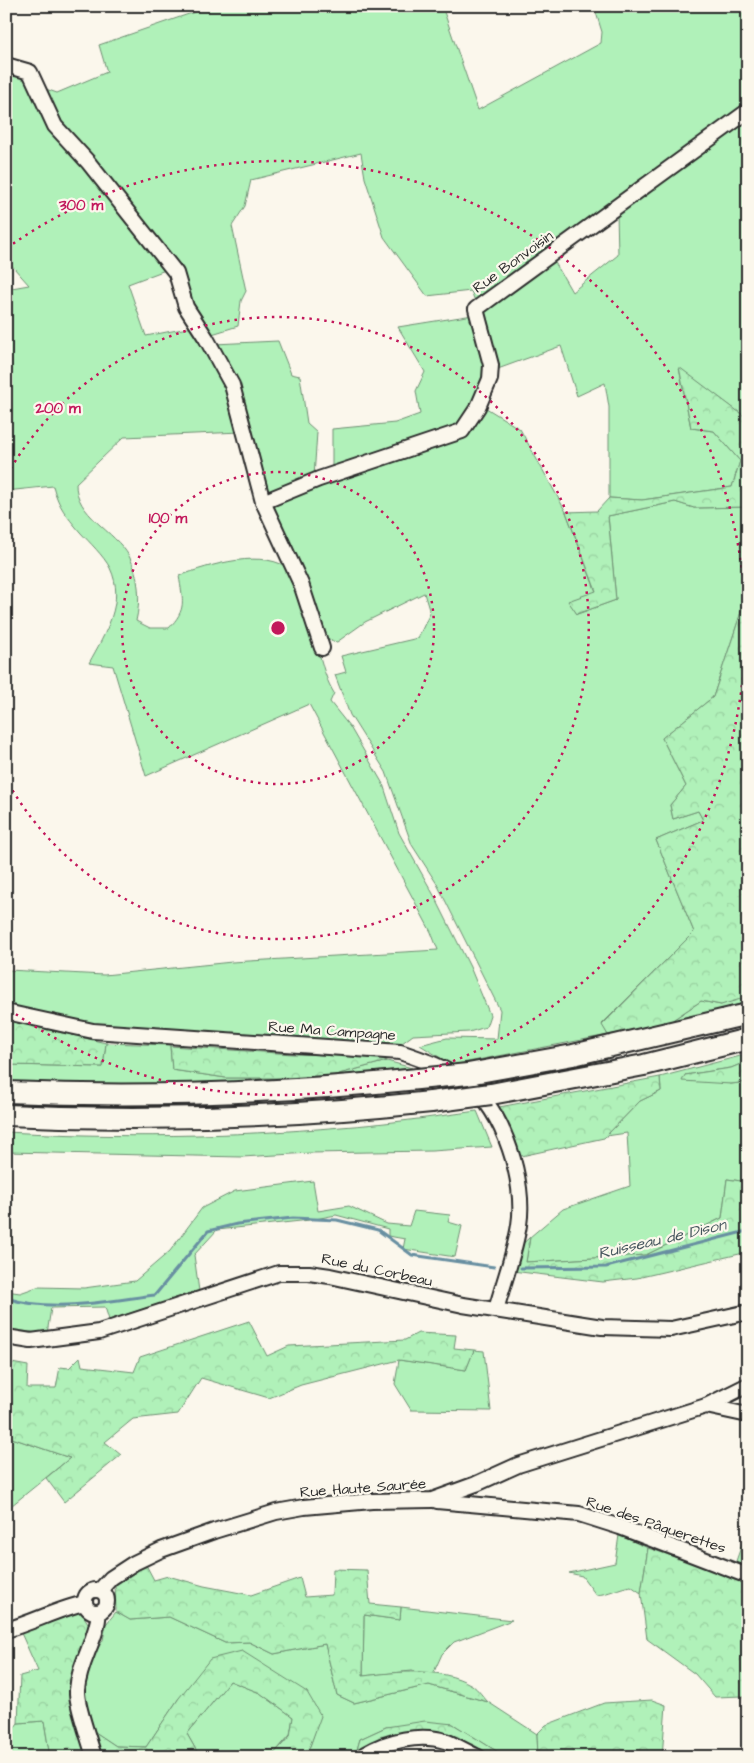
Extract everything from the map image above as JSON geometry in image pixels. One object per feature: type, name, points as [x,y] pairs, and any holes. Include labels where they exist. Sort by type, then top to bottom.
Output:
[{"type":"highway","points":[[6,1092],[92,1096],[243,1094],[468,1074],[573,1055],[748,1014]]},
{"type":"highway","points":[[6,1115],[92,1120],[244,1118],[340,1112],[492,1094],[644,1065],[748,1039]]},
{"type":"street","points":[[6,64],[30,72],[55,126],[88,162],[176,273],[186,307],[232,385],[263,502],[301,584],[322,648]]},
{"type":"street","name":"Rue Bonvoisin","points":[[263,502],[320,479],[462,431],[478,407],[490,379],[491,365],[476,309],[748,111]]},
{"type":"street","name":"Rue Ma Campagne","points":[[6,1012],[93,1031],[400,1052],[437,1065],[469,1085],[494,1115],[512,1150],[518,1182],[519,1225],[496,1310]]},
{"type":"street","name":"Rue du Corbeau","points":[[6,1337],[31,1341],[99,1332],[279,1273],[309,1273],[330,1276],[463,1305],[602,1326],[648,1329],[688,1326],[748,1312]]},
{"type":"street","name":"Rue Haute Saurée","points":[[6,1630],[33,1623],[59,1609],[85,1603],[86,1595],[92,1590],[100,1590],[111,1578],[161,1550],[276,1512],[372,1501],[432,1500],[518,1465],[706,1406],[748,1386]]},
{"type":"street","points":[[706,1406],[748,1415]]},
{"type":"street","name":"Rue des Pâquerettes","points":[[432,1500],[579,1514],[620,1527],[748,1576]]},
{"type":"street","points":[[94,1757],[77,1690],[84,1663],[98,1627],[99,1612],[107,1603],[105,1594],[100,1590]]},
{"type":"street","points":[[85,1603],[89,1610],[99,1612]]},
{"type":"street","points":[[365,1757],[365,1754],[376,1747],[418,1738],[445,1741],[469,1755]]},
{"type":"green space","points":[[212,6],[442,6],[478,110],[601,43],[602,32],[594,6],[748,6],[748,107],[477,306],[471,291],[427,296],[384,237],[365,178],[361,153],[251,180],[245,206],[232,226],[246,291],[241,301],[238,326],[212,334],[192,312],[183,280],[61,128],[43,88],[57,93],[107,72],[99,45]]},
{"type":"green space","points":[[6,72],[23,76],[35,89],[86,167],[168,269],[128,284],[146,336],[193,327],[230,391],[241,432],[124,437],[76,483],[77,494],[89,514],[123,547],[129,556],[135,571],[138,588],[136,621],[150,628],[169,628],[181,610],[182,592],[179,576],[206,567],[237,560],[252,559],[267,560],[281,564],[292,571],[301,589],[323,666],[334,693],[330,702],[350,727],[383,784],[399,833],[436,899],[470,967],[490,1015],[486,1027],[469,1032],[413,1035],[398,1046],[119,1031],[6,1010],[6,967],[8,970],[104,975],[232,962],[438,950],[431,932],[309,704],[146,776],[113,666],[89,663],[107,629],[115,605],[116,593],[110,568],[60,506],[53,486],[6,491],[6,289],[29,285],[6,259]]},
{"type":"green space","points":[[748,118],[748,419],[679,368],[691,428],[714,431],[740,461],[732,487],[642,500],[609,498],[609,407],[605,383],[577,396],[561,346],[495,370],[482,317],[488,307],[553,259],[572,292],[618,255],[617,212]]},
{"type":"green space","points":[[473,315],[487,378],[458,430],[332,473],[332,429],[395,423],[420,414],[416,391],[425,372],[398,327]]},
{"type":"green space","points":[[278,341],[291,374],[300,376],[307,423],[317,432],[314,477],[266,498],[214,344]]},
{"type":"green space","points":[[679,367],[748,419],[748,507],[694,508],[675,502],[608,516],[616,600],[577,614],[568,601],[596,591],[566,512],[597,511],[609,498],[642,500],[732,487],[740,461],[714,431],[691,428]]},
{"type":"green space","points":[[483,406],[520,429],[566,512],[596,592],[569,601],[577,614],[616,600],[608,516],[675,502],[694,508],[748,507],[748,591],[713,697],[662,738],[686,786],[670,805],[673,819],[698,811],[703,820],[656,840],[694,932],[602,1024],[608,1035],[452,1065],[420,1045],[447,1038],[497,1039],[500,1010],[437,884],[412,845],[386,772],[350,715],[335,675],[346,672],[341,656],[418,638],[430,613],[424,593],[365,622],[337,642],[324,639],[268,503],[465,433]]},
{"type":"green space","points":[[748,591],[748,982],[745,983],[744,998],[721,1005],[701,1001],[668,1023],[608,1035],[602,1025],[694,932],[656,840],[703,820],[698,811],[673,819],[670,805],[686,786],[662,738],[713,697]]},
{"type":"green space","points":[[748,982],[748,1002],[668,1023],[701,1001],[721,1005]]},
{"type":"green space","points":[[6,1020],[106,1043],[103,1067],[9,1065],[6,1061]]},
{"type":"green space","points":[[106,1043],[170,1045],[172,1070],[226,1078],[300,1078],[159,1084],[6,1081],[6,1061],[9,1065],[103,1067]]},
{"type":"green space","points":[[170,1046],[293,1054],[374,1056],[387,1061],[324,1078],[226,1078],[172,1070]]},
{"type":"green space","points":[[748,1054],[748,1061],[731,1068],[685,1075],[731,1084],[748,1082],[748,1182],[727,1179],[722,1218],[646,1255],[526,1262],[530,1237],[563,1209],[630,1186],[627,1133],[606,1136],[640,1101],[661,1091],[660,1077]]},
{"type":"green space","points":[[387,1061],[412,1068],[361,1073],[333,1075]]},
{"type":"green space","points":[[748,1061],[748,1082],[731,1084],[682,1081],[685,1075],[731,1068]]},
{"type":"green space","points":[[333,1075],[324,1078],[300,1078],[311,1077]]},
{"type":"green space","points":[[660,1077],[661,1091],[640,1101],[604,1138],[517,1157],[499,1107]]},
{"type":"green space","points":[[477,1111],[492,1147],[432,1151],[310,1153],[242,1157],[6,1152],[6,1132],[132,1136],[216,1135],[375,1124]]},
{"type":"green space","points":[[727,1179],[748,1182],[748,1252],[637,1278],[603,1282],[512,1271],[516,1250],[530,1237],[526,1262],[646,1255],[722,1218]]},
{"type":"green space","points":[[313,1181],[318,1211],[349,1206],[387,1224],[409,1226],[414,1211],[450,1215],[448,1222],[462,1226],[455,1257],[403,1249],[405,1239],[388,1236],[388,1229],[336,1215],[310,1220],[217,1230],[194,1255],[199,1291],[109,1320],[105,1307],[51,1308],[47,1334],[6,1329],[6,1318],[10,1303],[6,1301],[6,1291],[20,1293],[37,1287],[84,1288],[135,1281],[170,1251],[202,1208],[235,1191]]},
{"type":"green space","points":[[249,1321],[267,1356],[289,1346],[405,1340],[418,1333],[456,1335],[454,1348],[474,1350],[466,1370],[399,1360],[301,1385],[269,1398],[201,1378],[178,1414],[133,1419],[105,1442],[121,1455],[64,1502],[46,1478],[70,1458],[6,1436],[6,1362],[28,1366],[27,1388],[56,1388],[60,1367],[69,1368],[80,1357],[82,1366],[134,1372],[140,1357]]},
{"type":"green space","points":[[474,1350],[484,1351],[491,1411],[411,1410],[395,1384],[399,1360],[466,1370]]},
{"type":"green space","points":[[6,1436],[70,1458],[6,1510]]},
{"type":"green space","points":[[748,1527],[748,1569],[735,1564]]},
{"type":"green space","points":[[619,1535],[648,1548],[641,1593],[631,1586],[596,1595],[582,1576],[569,1573],[615,1563]]},
{"type":"green space","points":[[648,1548],[748,1581],[748,1725],[743,1696],[715,1697],[695,1674],[647,1639],[641,1593]]},
{"type":"green space","points":[[145,1563],[154,1580],[168,1576],[204,1586],[251,1595],[300,1578],[305,1597],[332,1595],[333,1569],[367,1570],[370,1604],[401,1607],[400,1620],[364,1615],[363,1676],[404,1672],[446,1675],[472,1685],[488,1702],[429,1685],[354,1703],[337,1695],[325,1644],[274,1654],[249,1642],[225,1643],[169,1617],[130,1620],[116,1612],[115,1585]]},
{"type":"green space","points":[[401,1607],[512,1620],[454,1642],[442,1654],[433,1674],[412,1671],[363,1676],[364,1615],[400,1620]]},
{"type":"green space","points":[[80,1610],[91,1628],[72,1693],[87,1757],[50,1757],[44,1721],[18,1723],[20,1676],[38,1671],[21,1633]]},
{"type":"green space","points":[[116,1612],[130,1620],[169,1617],[225,1643],[249,1642],[274,1654],[325,1644],[337,1695],[354,1703],[429,1685],[488,1702],[537,1734],[538,1757],[506,1757],[453,1724],[386,1727],[360,1739],[355,1757],[303,1757],[310,1746],[320,1716],[242,1651],[179,1698],[146,1747],[116,1746],[92,1730],[82,1697],[87,1666],[103,1640],[106,1624]]},
{"type":"green space","points":[[242,1651],[307,1692],[321,1716],[310,1746],[303,1757],[271,1757],[290,1736],[293,1717],[260,1693],[230,1681],[187,1734],[200,1757],[101,1757],[92,1730],[116,1746],[146,1747],[179,1698],[210,1659]]},
{"type":"green space","points":[[230,1681],[260,1693],[293,1717],[290,1735],[271,1757],[200,1757],[187,1734]]},
{"type":"green space","points":[[652,1700],[666,1705],[662,1757],[538,1757],[537,1734],[546,1725],[604,1703]]},
{"type":"green space","points":[[44,1721],[50,1757],[6,1757],[6,1739],[18,1723]]},
{"type":"green space","points":[[425,1721],[453,1724],[506,1757],[494,1757],[474,1745],[445,1733],[420,1733],[362,1757],[355,1757],[360,1739],[386,1727]]},
{"type":"waterway","name":"Ruisseau de Dison","points":[[6,1298],[42,1305],[61,1305],[99,1303],[155,1295],[208,1231],[237,1224],[293,1218],[337,1220],[378,1230],[412,1255],[494,1267]]},
{"type":"waterway","name":"Ruisseau de Dison","points":[[521,1268],[606,1267],[748,1232]]}]
